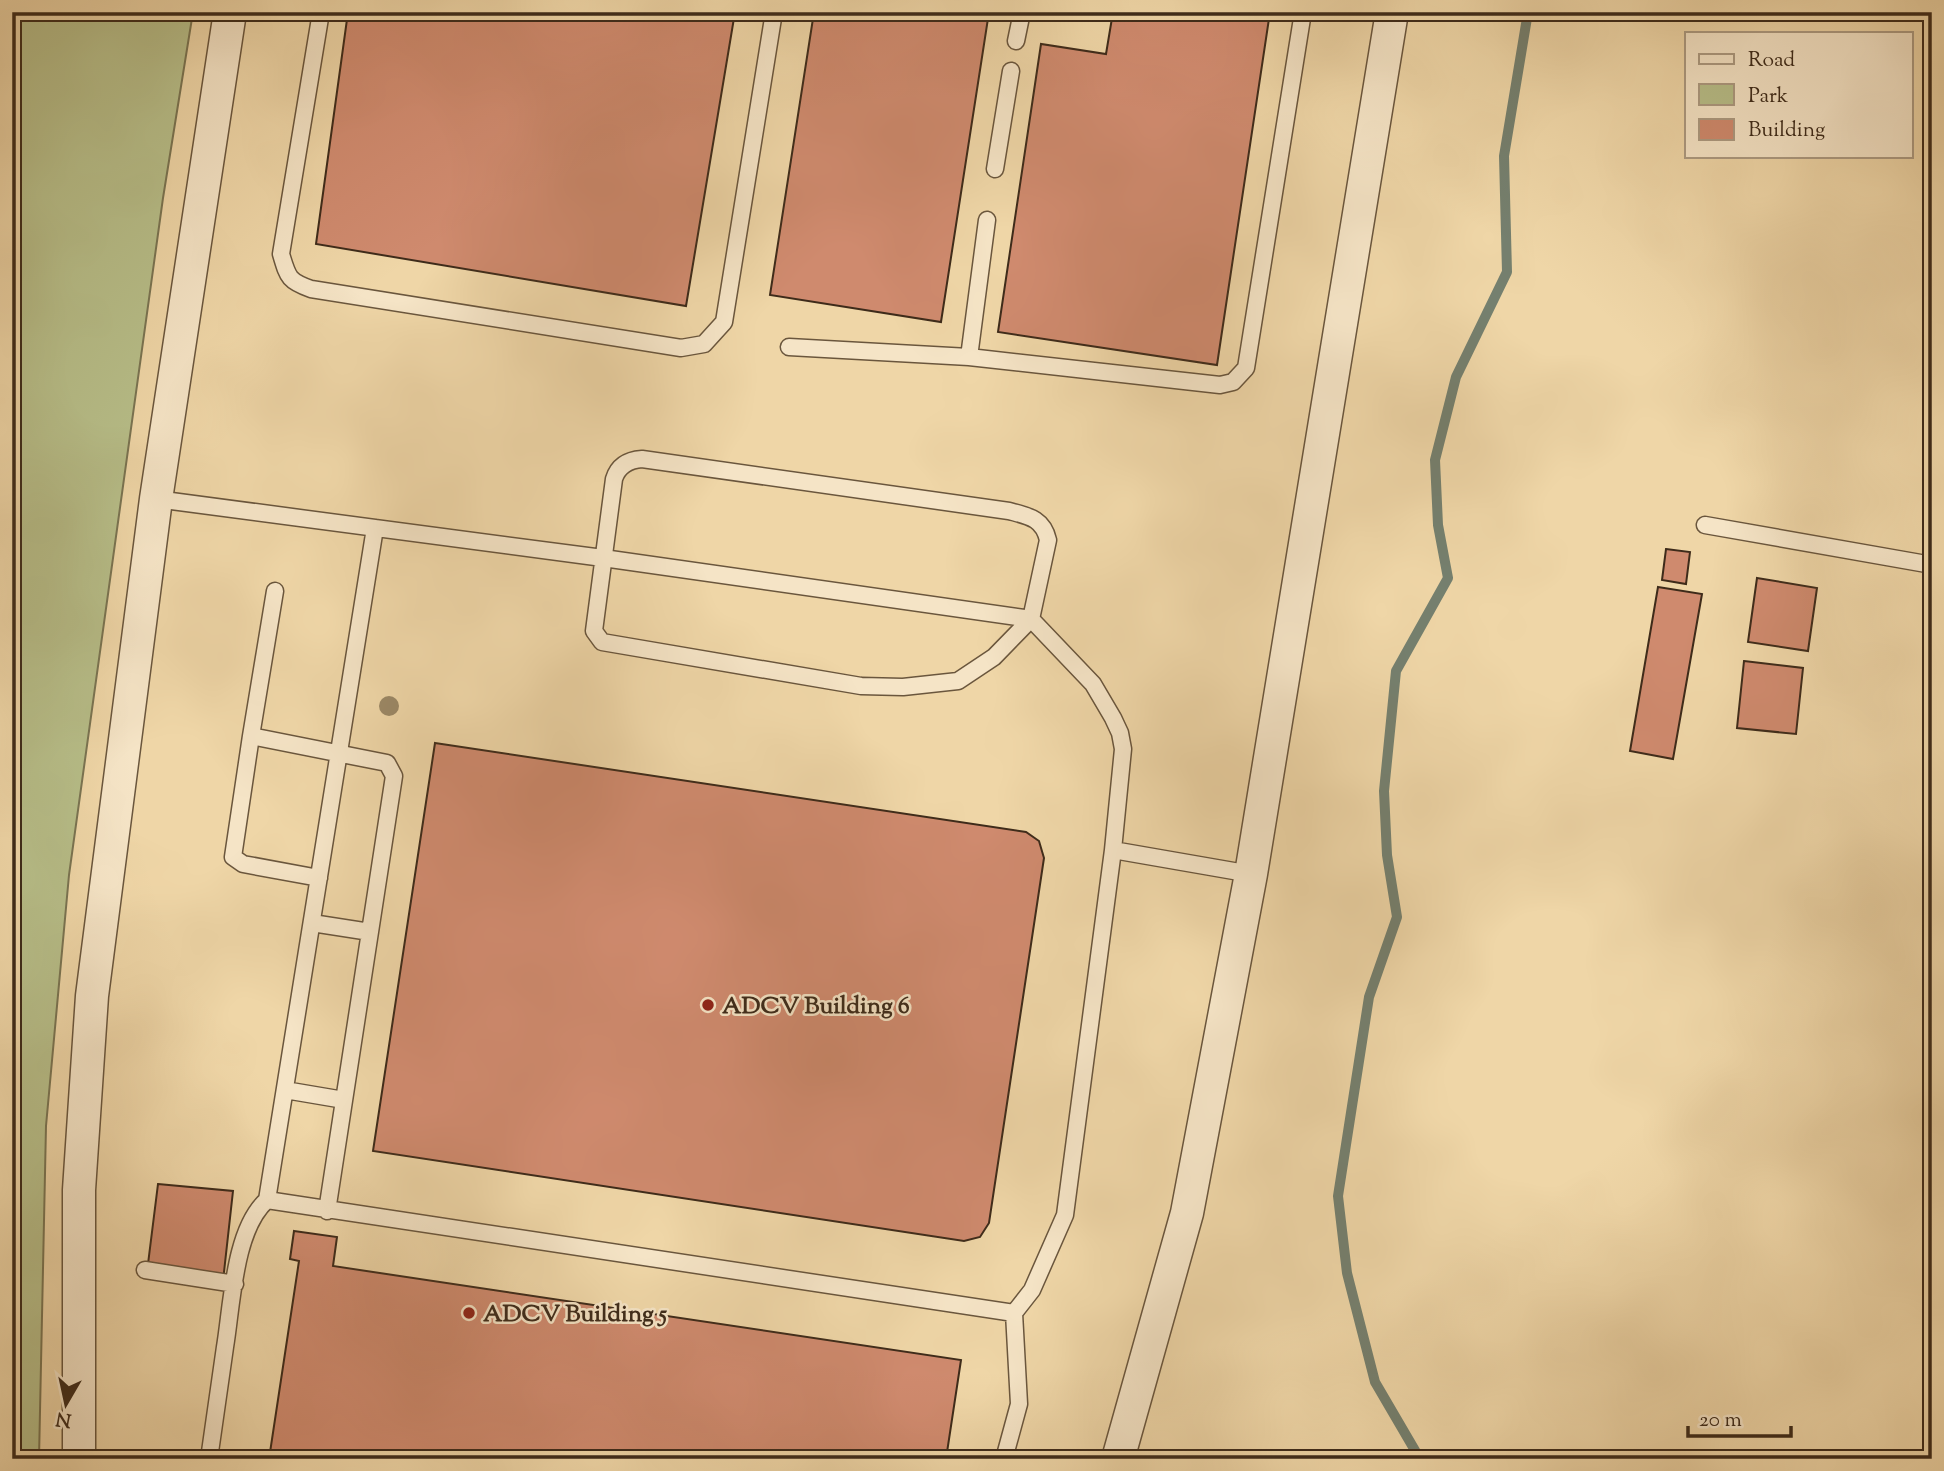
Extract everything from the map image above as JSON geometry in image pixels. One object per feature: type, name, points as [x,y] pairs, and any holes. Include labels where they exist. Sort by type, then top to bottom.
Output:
[{"type":"street","points":[[79,1459],[79,1190],[92,996],[156,499],[230,12]]},
{"type":"street","points":[[1118,1459],[1187,1213],[1251,874],[1392,12]]},
{"type":"lane","points":[[321,12],[281,254],[293,283],[311,289],[681,348],[704,344],[724,321],[774,12]]},
{"type":"lane","points":[[1016,41],[1022,12]]},
{"type":"lane","points":[[789,348],[969,357],[1220,386],[1233,382],[1246,368],[1303,12]]},
{"type":"lane","points":[[995,169],[1011,71]]},
{"type":"lane","points":[[969,357],[987,220]]},
{"type":"lane","points":[[635,460],[995,509],[1039,521],[1046,530],[1048,540],[1031,619],[994,657],[958,681],[903,687],[861,686],[602,642],[594,631],[603,558],[617,470],[635,460]]},
{"type":"lane","points":[[156,499],[603,558],[1031,619],[1093,684],[1120,733],[1122,749],[1113,850],[1065,1215],[1032,1290],[1014,1314],[1019,1404],[1004,1459]]},
{"type":"lane","points":[[1705,525],[1932,565]]},
{"type":"lane","points":[[209,1459],[240,1256],[252,1220],[258,1208],[267,1200],[375,527]]},
{"type":"lane","points":[[275,591],[233,857],[243,864],[319,878]]},
{"type":"lane","points":[[251,736],[387,763],[394,776],[327,1211]]},
{"type":"lane","points":[[1113,850],[1251,874]]},
{"type":"lane","points":[[312,923],[370,932]]},
{"type":"lane","points":[[285,1090],[344,1100]]},
{"type":"lane","points":[[267,1200],[1014,1314]]},
{"type":"lane","points":[[145,1270],[235,1284]]},
{"type":"green space","points":[[12,12],[193,12],[163,198],[69,875],[46,1126],[39,1459],[12,1459]]},
{"type":"building","points":[[348,12],[735,12],[686,306],[316,244]]},
{"type":"building","points":[[814,12],[989,12],[941,322],[770,295]]},
{"type":"building","points":[[1113,12],[1270,12],[1217,365],[998,332],[1041,44],[1106,54]]},
{"type":"building","points":[[1666,549],[1690,552],[1686,584],[1662,580]]},
{"type":"building","points":[[1757,578],[1817,588],[1808,651],[1748,642]]},
{"type":"building","points":[[1658,587],[1702,594],[1673,759],[1630,751]]},
{"type":"building","points":[[1744,661],[1803,668],[1796,734],[1737,728]]},
{"type":"building","name":"ADCV Building 6","points":[[435,743],[1026,832],[1039,841],[1044,858],[989,1223],[980,1237],[964,1241],[373,1151]]},
{"type":"building","points":[[158,1184],[233,1191],[223,1281],[148,1264]]},
{"type":"building","name":"ADCV Building 5","points":[[294,1231],[337,1237],[333,1266],[961,1360],[946,1459],[269,1459],[299,1261],[290,1259]]},
{"type":"waterway","points":[[1420,1459],[1375,1382],[1347,1273],[1338,1196],[1369,997],[1397,917],[1387,855],[1384,791],[1396,671],[1448,578],[1438,525],[1435,460],[1456,377],[1507,272],[1504,156],[1528,12]]},
{"type":"place","name":"ADCV Building 6","points":[[708,1005]]},
{"type":"place","name":"ADCV Building 5","points":[[469,1313]]}]
